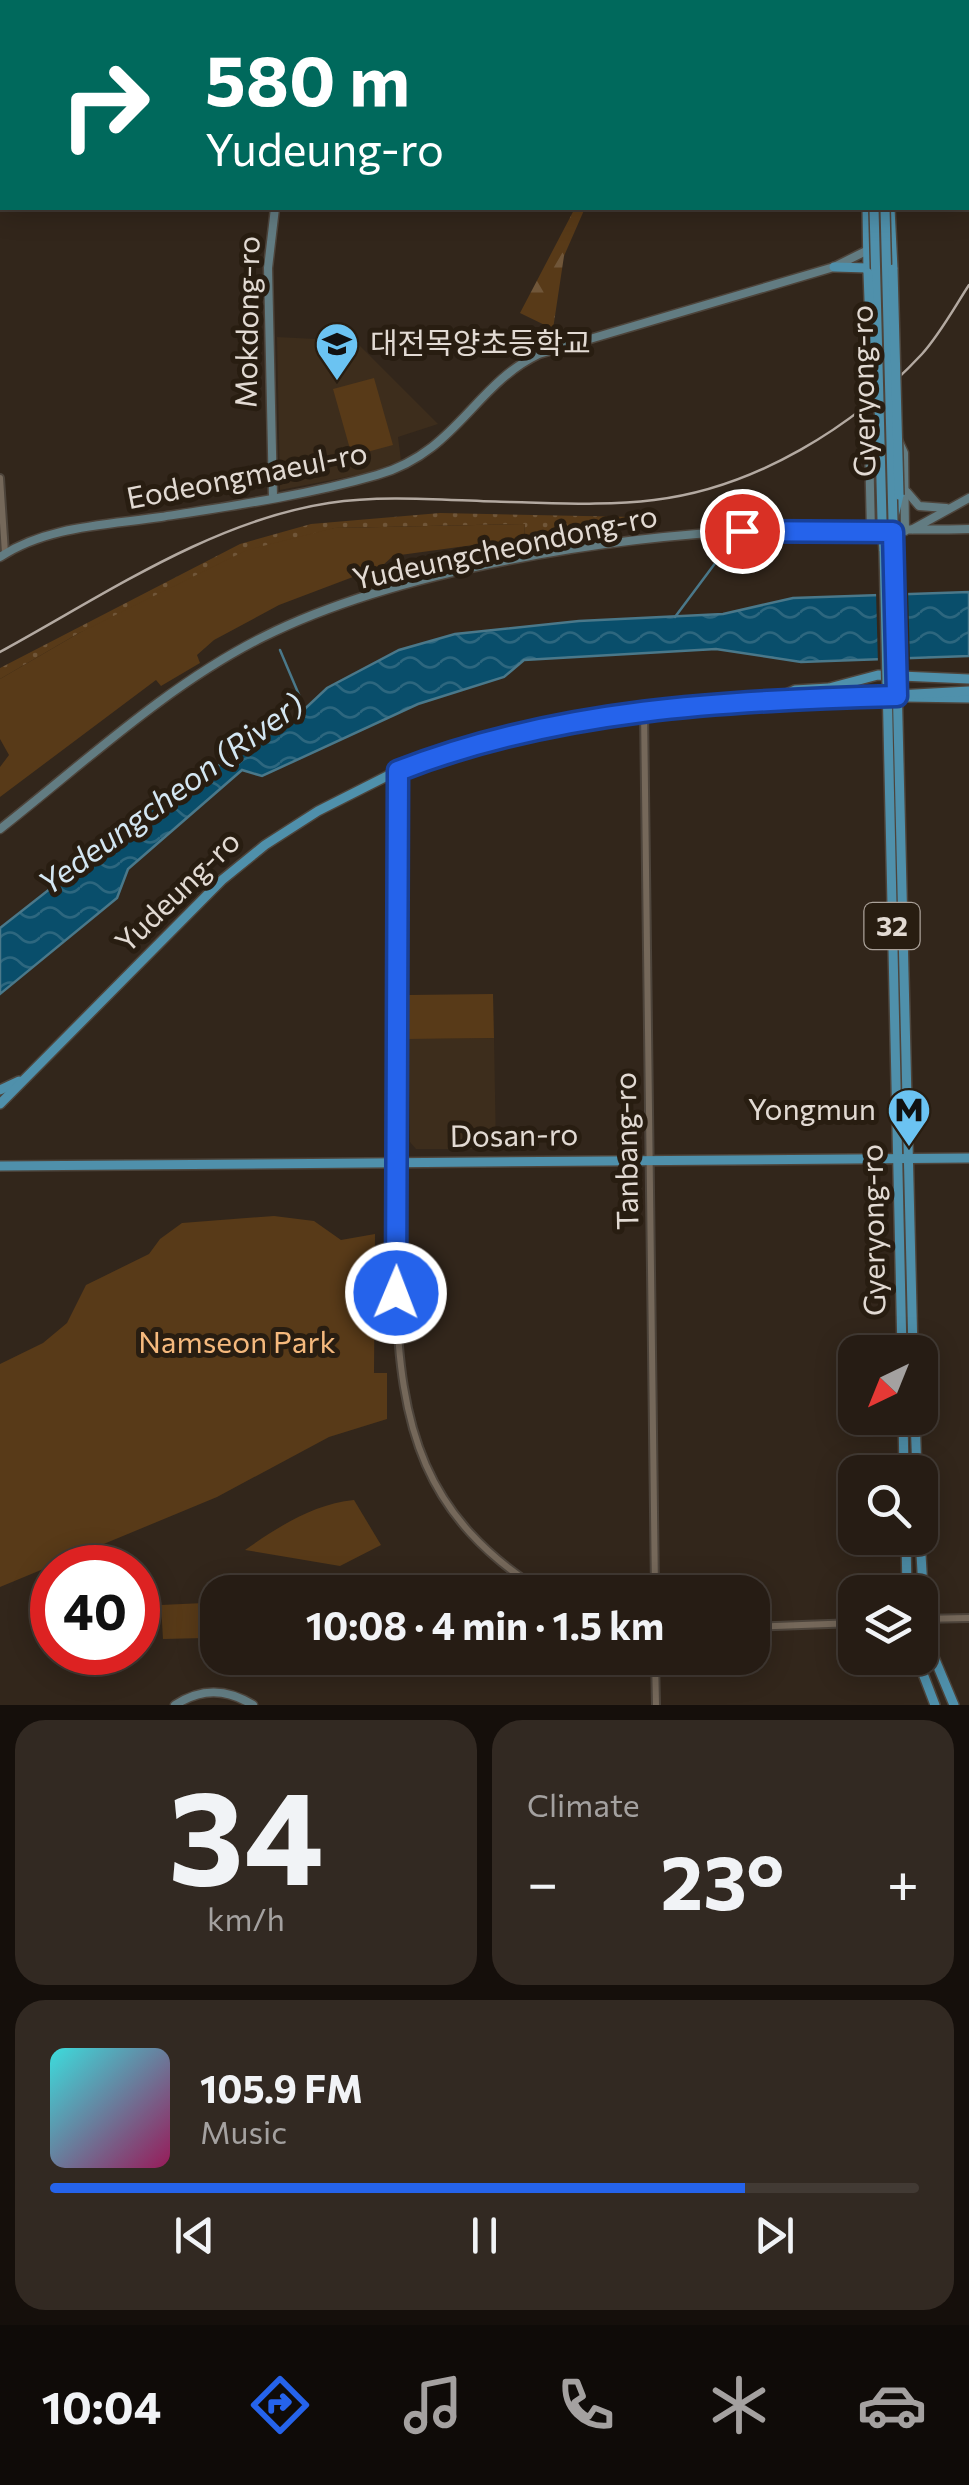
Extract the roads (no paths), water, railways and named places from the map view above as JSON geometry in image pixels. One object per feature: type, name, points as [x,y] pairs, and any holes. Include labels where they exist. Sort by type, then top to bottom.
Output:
[{"type":"main road","name":"Mokdong-ro","points":[[273,497],[268,268],[275,210]]},
{"type":"main road","points":[[870,210],[868,270],[877,516],[884,527]]},
{"type":"main road","name":"Gyeryong-ro","points":[[870,210],[884,527],[889,551],[902,1335]]},
{"type":"main road","points":[[884,527],[899,496],[891,210]]},
{"type":"main road","name":"Gyeryong-ro","points":[[884,527],[891,210]]},
{"type":"main road","name":"Eodeongmaeul-ro","points":[[3,555],[66,531],[273,497],[402,466],[454,432],[502,377],[539,354],[834,267],[868,250]]},
{"type":"main road","points":[[834,267],[868,270]]},
{"type":"main road","points":[[884,527],[869,445],[878,434],[890,434],[902,444],[907,531],[960,503]]},
{"type":"main road","points":[[905,481],[907,492],[920,506],[960,503],[969,512]]},
{"type":"main road","name":"Yudeungcheondong-ro","points":[[0,829],[197,676],[262,637],[322,611],[459,573],[661,537],[770,529],[969,529]]},
{"type":"main road","points":[[767,703],[795,690],[828,688],[878,675],[969,679]]},
{"type":"main road","name":"Yudeung-ro","points":[[0,1104],[250,856],[318,811],[398,771],[447,752],[644,709],[969,694]]},
{"type":"main road","name":"Gyeryong-ro","points":[[892,696],[913,1335]]},
{"type":"main road","points":[[0,1090],[30,1074]]},
{"type":"main road","name":"Dosan-ro","points":[[0,1166],[969,1158]]},
{"type":"main road","points":[[938,1667],[954,1705]]},
{"type":"main road","points":[[923,1675],[935,1705]]},
{"type":"main road","points":[[174,1705],[207,1691],[228,1693],[253,1705]]},
{"type":"street","points":[[868,250],[891,222]]},
{"type":"street","points":[[0,478],[3,555]]},
{"type":"street","name":"Tanbang-ro","points":[[644,709],[655,1575]]},
{"type":"street","points":[[398,771],[398,1356],[416,1450],[452,1510],[483,1550],[519,1575]]},
{"type":"street","points":[[938,1619],[969,1618]]},
{"type":"street","points":[[770,1626],[838,1624]]},
{"type":"street","points":[[656,1675],[656,1705]]},
{"type":"water","points":[[969,592],[969,656],[801,662],[716,649],[524,660],[504,677],[418,704],[262,776],[242,770],[128,869],[117,898],[0,994],[0,928],[167,797],[293,720],[327,688],[399,650],[455,634],[579,621],[723,614],[793,598]]},
{"type":"waterway","points":[[675,617],[728,546]]},
{"type":"waterway","name":"Yedeungcheon (River)","points":[[280,650],[305,709]]},
{"type":"railway","points":[[0,652],[159,563],[200,543],[285,512],[374,499],[636,502],[729,482],[800,450],[866,406],[922,354],[969,285]]},
{"type":"place","name":"대전목양초등학교","points":[[337,382]]},
{"type":"place","name":"Yongmun","points":[[909,1148]]},
{"type":"park label","name":"Namseon Park","points":[[237,1343]]}]
